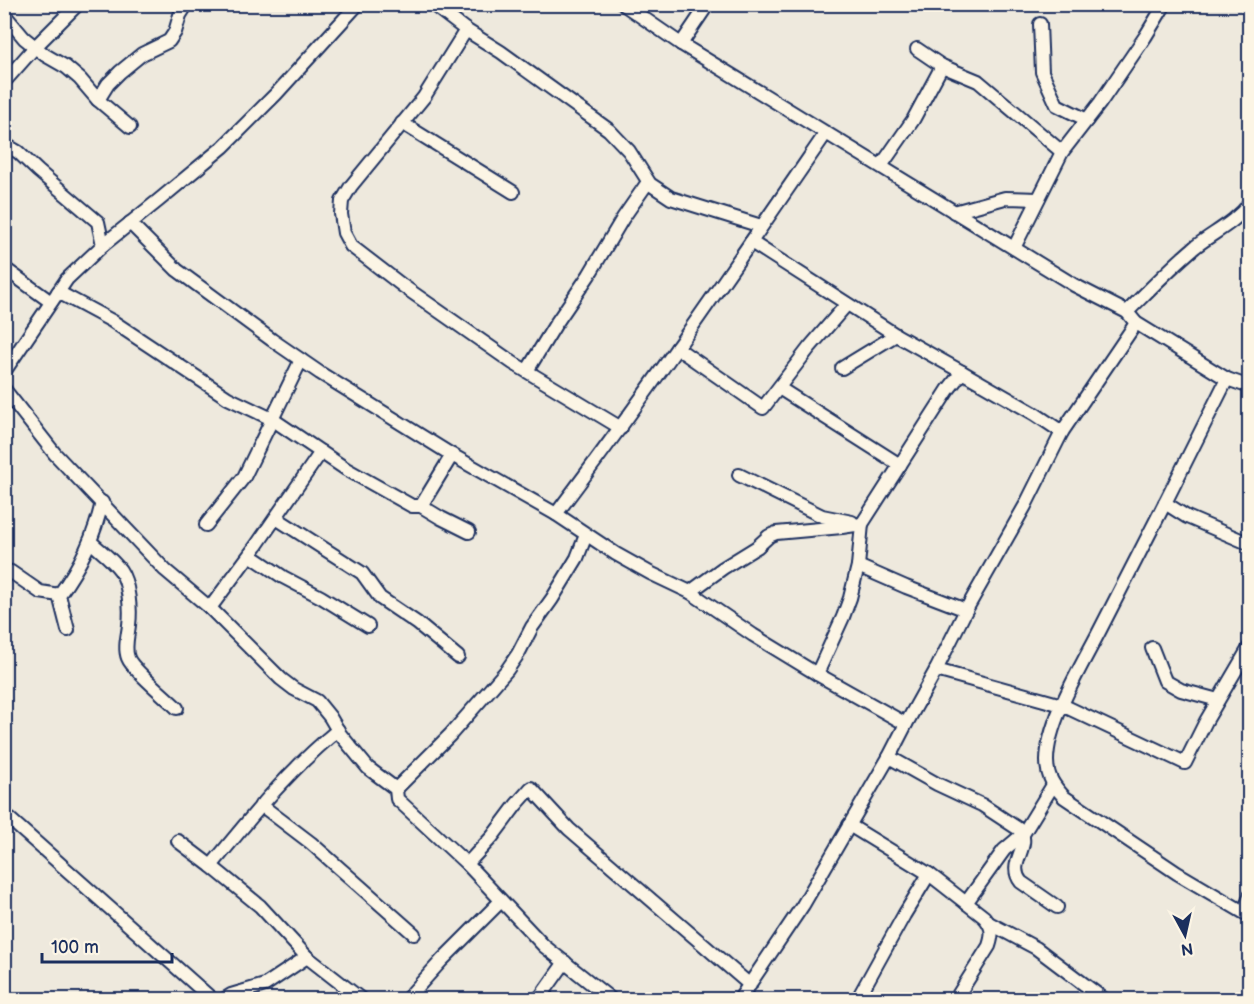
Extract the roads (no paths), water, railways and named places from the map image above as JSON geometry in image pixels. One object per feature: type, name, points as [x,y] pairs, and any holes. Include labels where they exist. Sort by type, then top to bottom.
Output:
[{"type":"street","points":[[4,82],[78,4]]},
{"type":"street","points":[[98,100],[108,84],[142,54],[169,41],[187,4]]},
{"type":"street","points":[[4,372],[67,279],[103,245],[223,147],[358,4]]},
{"type":"street","points":[[432,4],[609,130],[629,151],[648,182],[670,198],[761,226]]},
{"type":"street","points":[[623,4],[681,44],[954,212],[1074,285],[1127,312],[1136,323],[1227,379],[1250,387]]},
{"type":"street","points":[[681,44],[708,4]]},
{"type":"street","points":[[1014,248],[1062,152],[1145,37],[1165,4]]},
{"type":"street","points":[[4,14],[24,39],[66,67],[98,100],[130,128]]},
{"type":"street","points":[[1040,24],[1042,72],[1057,105],[1087,120]]},
{"type":"street","points":[[466,30],[424,97],[351,186],[342,201],[341,214],[344,232],[351,246],[403,286],[527,371],[621,428]]},
{"type":"street","points":[[917,49],[942,66],[978,81],[1062,152]]},
{"type":"street","points":[[881,166],[913,120],[942,66]]},
{"type":"street","points":[[402,123],[513,192]]},
{"type":"street","points":[[556,514],[621,428],[826,133]]},
{"type":"street","points":[[4,144],[18,152],[98,222],[103,245]]},
{"type":"street","points":[[527,371],[648,182]]},
{"type":"street","points":[[954,212],[1005,198],[1038,199]]},
{"type":"street","points":[[1127,312],[1173,266],[1213,234],[1227,226],[1250,203]]},
{"type":"street","points":[[130,224],[177,270],[301,360],[452,455],[556,514],[636,566],[690,592],[753,635],[906,724]]},
{"type":"street","points":[[751,242],[896,335],[1062,432]]},
{"type":"street","points":[[4,268],[55,297],[112,321],[228,399],[272,419],[346,469],[412,506],[421,506],[469,532]]},
{"type":"street","points":[[677,348],[763,408],[809,348],[847,304]]},
{"type":"street","points":[[739,999],[803,905],[889,757],[966,610],[1025,506],[1062,432],[1136,323]]},
{"type":"street","points":[[842,368],[896,335]]},
{"type":"street","points":[[206,525],[244,477],[301,360]]},
{"type":"street","points":[[817,674],[843,617],[858,566],[862,524],[948,390],[962,372]]},
{"type":"street","points":[[1227,379],[1062,705],[1051,734],[1048,772],[1053,785],[1064,797],[1167,867],[1247,914],[1250,896]]},
{"type":"street","points":[[779,388],[900,465]]},
{"type":"street","points":[[4,389],[55,454],[165,570],[210,608],[281,679],[317,701],[368,768],[396,789],[397,799],[467,864],[544,946],[612,999]]},
{"type":"street","points":[[210,608],[250,555],[321,452]]},
{"type":"street","points":[[421,506],[452,455]]},
{"type":"street","points":[[739,475],[822,516],[862,524]]},
{"type":"street","points":[[59,595],[69,582],[90,541],[102,502]]},
{"type":"street","points":[[1165,503],[1187,518],[1250,544]]},
{"type":"street","points":[[276,518],[362,573],[380,598],[417,623],[458,657]]},
{"type":"street","points":[[690,592],[776,533],[862,524]]},
{"type":"street","points":[[396,789],[450,735],[507,670],[577,558],[586,535]]},
{"type":"street","points":[[90,541],[121,572],[125,584],[129,601],[126,651],[128,658],[138,671],[177,708]]},
{"type":"street","points":[[250,555],[283,577],[368,626]]},
{"type":"street","points":[[858,566],[966,610]]},
{"type":"street","points":[[4,570],[11,572],[40,592],[59,595]]},
{"type":"street","points":[[59,595],[68,630]]},
{"type":"street","points":[[936,670],[1062,705],[1185,763],[1218,700],[1246,662],[1250,646]]},
{"type":"street","points":[[1152,648],[1165,681],[1181,690],[1218,700]]},
{"type":"street","points":[[211,866],[261,805],[313,751],[338,730]]},
{"type":"street","points":[[889,757],[1014,825],[1023,834],[1024,840],[1015,869],[1016,876],[1057,907]]},
{"type":"street","points":[[966,903],[1004,850],[1023,834],[1053,785]]},
{"type":"street","points":[[467,864],[531,788],[568,829],[750,985]]},
{"type":"street","points":[[261,805],[311,843],[414,934]]},
{"type":"street","points":[[4,814],[213,999]]},
{"type":"street","points":[[849,825],[929,874],[989,923],[992,937],[988,946],[955,999]]},
{"type":"street","points":[[178,842],[260,906],[307,957],[362,999]]},
{"type":"street","points":[[857,999],[929,874]]},
{"type":"street","points":[[406,999],[501,901]]},
{"type":"street","points":[[989,923],[1036,948],[1105,999]]},
{"type":"street","points":[[223,999],[231,994],[265,985],[307,957]]},
{"type":"street","points":[[536,999],[541,996],[565,962]]}]
